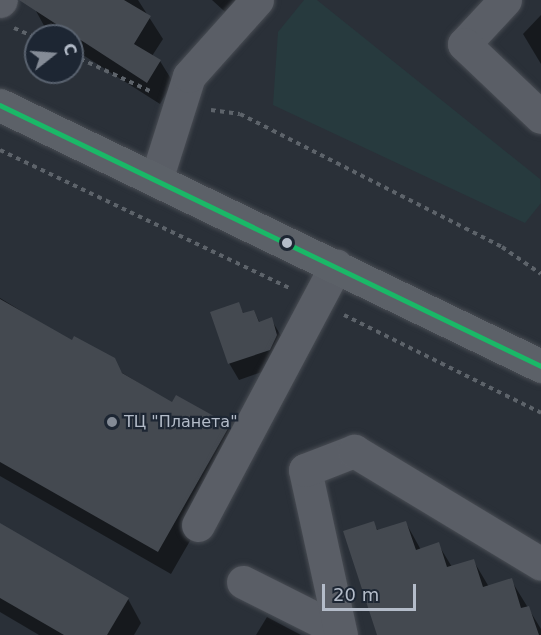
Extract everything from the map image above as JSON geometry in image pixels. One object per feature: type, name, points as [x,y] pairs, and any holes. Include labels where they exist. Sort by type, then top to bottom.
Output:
[{"type":"main road","points":[[0,105],[336,265],[541,366]]},
{"type":"lane","points":[[156,180],[189,76],[256,0]]},
{"type":"lane","points":[[505,0],[464,44],[541,117]]},
{"type":"lane","points":[[198,525],[336,265]]},
{"type":"lane","points":[[340,632],[304,470],[354,451],[541,564]]},
{"type":"lane","points":[[243,582],[340,632]]},
{"type":"path","points":[[84,60],[179,104],[240,114],[502,247],[541,274]]},
{"type":"path","points":[[0,150],[541,413]]},
{"type":"green space","points":[[304,0],[317,0],[540,179],[541,203],[525,223],[273,105],[278,32]]},
{"type":"building","points":[[19,0],[124,0],[151,16],[134,44],[161,60],[147,83],[84,42],[84,24],[56,24]]},
{"type":"building","name":"ТЦ \"Планета\"","points":[[0,299],[72,340],[74,336],[115,358],[122,373],[172,402],[176,395],[230,425],[158,552],[0,462]]},
{"type":"building","points":[[239,302],[243,313],[254,310],[259,322],[272,317],[277,335],[270,350],[228,364],[210,312]]},
{"type":"building","points":[[374,521],[377,530],[406,521],[416,550],[439,542],[447,567],[474,559],[483,587],[512,578],[521,608],[529,606],[539,635],[377,635],[343,531]]},
{"type":"building","points":[[0,523],[129,598],[107,635],[64,635],[0,598]]},
{"type":"transit line","points":[[0,105],[541,366]]},
{"type":"place","name":"ТЦ \"Планета\"","points":[[112,422]]}]
